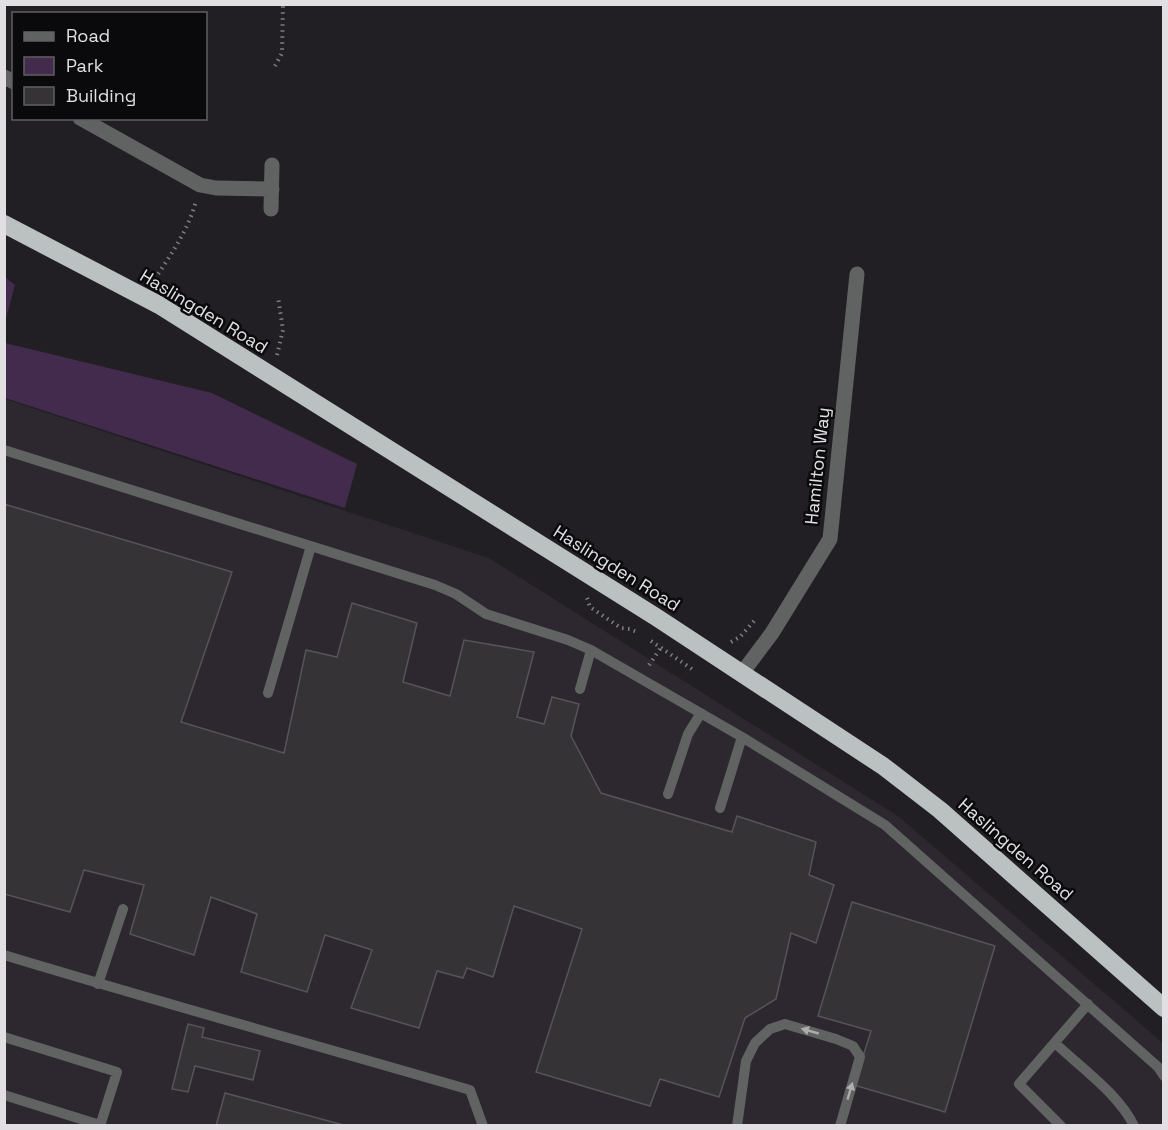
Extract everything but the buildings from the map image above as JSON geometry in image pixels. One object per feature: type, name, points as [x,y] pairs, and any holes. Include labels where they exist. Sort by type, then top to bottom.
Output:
[{"type":"highway","name":"Haslingden Road","points":[[4,224],[143,297],[656,617],[922,794],[1164,1008]]},
{"type":"street","points":[[84,120],[200,185],[216,188],[272,189]]},
{"type":"street","points":[[271,209],[272,165]]},
{"type":"street","name":"Hamilton Way","points":[[742,674],[772,633],[830,539],[857,274]]},
{"type":"lane","points":[[4,450],[435,585],[456,594],[486,614],[568,640],[591,650],[742,737],[885,825],[1088,1004],[1158,1067],[1164,1076]]},
{"type":"lane","points":[[268,693],[311,546]]},
{"type":"lane","points":[[580,689],[591,650]]},
{"type":"lane","points":[[668,794],[688,734],[701,713]]},
{"type":"lane","points":[[720,808],[742,737]]},
{"type":"lane","points":[[98,984],[123,909]]},
{"type":"lane","points":[[4,955],[470,1090],[483,1125]]},
{"type":"lane","points":[[1061,1125],[1018,1084],[1088,1004]]},
{"type":"lane","points":[[737,1125],[746,1061],[755,1043],[770,1029],[785,1024],[853,1046],[860,1057],[840,1125]]},
{"type":"lane","points":[[4,1037],[117,1072],[100,1125],[4,1095]]},
{"type":"lane","points":[[1055,1043],[1118,1101],[1134,1125]]},
{"type":"path","points":[[274,66],[282,53],[283,4]]},
{"type":"path","points":[[143,297],[183,236],[200,185]]},
{"type":"path","points":[[278,297],[283,330],[278,353]]},
{"type":"path","points":[[730,642],[740,637],[754,621],[772,633]]},
{"type":"shaded area","points":[[5,399],[489,558],[898,816],[1163,1043],[1163,1125],[5,1126]]},
{"type":"green space","points":[[5,277],[15,285],[5,322]]},
{"type":"green space","points":[[5,343],[212,393],[357,464],[345,508],[5,398]]}]
